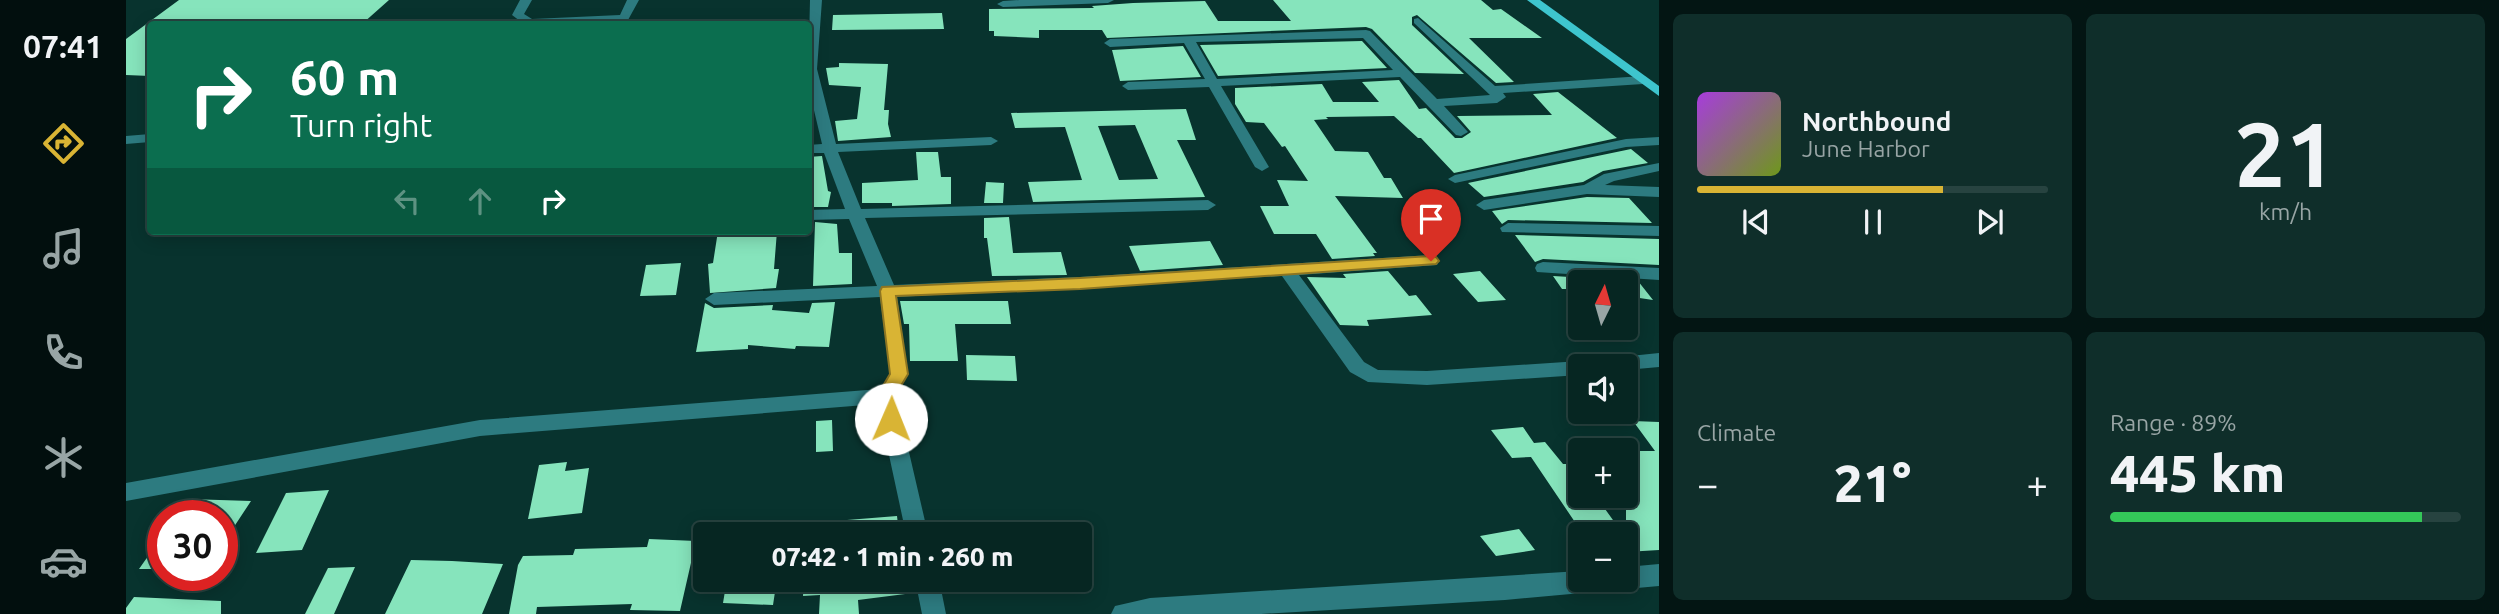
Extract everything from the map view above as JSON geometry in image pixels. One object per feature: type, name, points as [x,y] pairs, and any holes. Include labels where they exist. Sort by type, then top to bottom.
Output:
[{"type":"main road","points":[[1533,0],[1659,92]]},
{"type":"street","points":[[526,0],[518,15],[527,21]]},
{"type":"street","points":[[568,21],[624,18],[633,0]]},
{"type":"street","points":[[812,55],[816,0]]},
{"type":"street","points":[[1003,4],[1108,0]]},
{"type":"street","points":[[1418,21],[1499,97],[1434,103]]},
{"type":"street","points":[[1110,43],[1366,34],[1461,132]]},
{"type":"street","points":[[1188,39],[1262,167]]},
{"type":"street","points":[[1128,86],[1403,73]]},
{"type":"street","points":[[1492,90],[1643,80]]},
{"type":"street","points":[[813,92],[853,212],[888,291],[899,374],[886,396],[914,522]]},
{"type":"street","points":[[126,140],[147,138]]},
{"type":"street","points":[[812,149],[991,141]]},
{"type":"street","points":[[1455,179],[1626,143],[1659,141]]},
{"type":"street","points":[[1587,190],[1609,177],[1659,167]]},
{"type":"street","points":[[1484,205],[1587,190],[1659,192]]},
{"type":"street","points":[[812,215],[1208,205]]},
{"type":"street","points":[[1508,228],[1659,231]]},
{"type":"street","points":[[714,299],[1094,283],[1431,261]]},
{"type":"street","points":[[1543,268],[1659,274]]},
{"type":"street","points":[[1287,270],[1357,367],[1375,377],[1427,378],[1568,369]]},
{"type":"street","points":[[1638,362],[1659,360]]},
{"type":"street","points":[[126,492],[480,428],[886,396]]},
{"type":"street","points":[[1638,577],[1659,575]]},
{"type":"street","points":[[1123,614],[1150,609],[1568,583]]},
{"type":"street","points":[[930,592],[934,614]]},
{"type":"building","points":[[179,0],[389,0],[365,21],[150,21]]},
{"type":"building","points":[[1273,0],[1481,0],[1493,10],[1501,9],[1542,38],[1469,38],[1514,82],[1496,83],[1417,15],[1412,17],[1412,25],[1464,74],[1415,73],[1372,29],[1366,27],[1107,38],[1102,30],[1039,30],[1039,38],[994,36],[994,31],[989,31],[989,9],[1094,8],[1092,6],[1133,3],[1205,1],[1218,21],[1291,21]]},
{"type":"building","points":[[942,13],[944,29],[832,30],[833,15]]},
{"type":"building","points":[[147,24],[147,76],[126,75],[126,39]]},
{"type":"building","points":[[1362,41],[1387,68],[1218,76],[1200,45]]},
{"type":"building","points":[[1183,46],[1201,77],[1120,81],[1112,50]]},
{"type":"building","points":[[839,63],[888,64],[884,110],[889,110],[891,137],[838,141],[835,121],[857,119],[861,87],[829,85],[826,68],[839,67]]},
{"type":"building","points":[[1399,80],[1419,109],[1426,108],[1455,138],[1462,138],[1471,132],[1457,116],[1552,115],[1533,94],[1558,92],[1617,138],[1454,173],[1421,138],[1394,116],[1326,117],[1328,119],[1314,120],[1335,151],[1368,152],[1384,178],[1391,178],[1403,198],[1335,196],[1377,253],[1373,253],[1375,256],[1332,259],[1316,234],[1274,234],[1260,206],[1289,206],[1277,180],[1308,181],[1285,146],[1282,147],[1264,123],[1246,122],[1235,104],[1235,88],[1322,84],[1333,102],[1379,102],[1362,82]]},
{"type":"building","points":[[1186,109],[1196,140],[1177,140],[1205,197],[1033,202],[1028,182],[1082,180],[1065,127],[1015,128],[1011,113]],"holes":[[[1135,125],[1158,179],[1119,180],[1098,126]]]},
{"type":"building","points":[[1631,149],[1648,163],[1603,171],[1583,182],[1484,197],[1468,183]]},
{"type":"building","points":[[916,152],[938,152],[941,177],[951,177],[951,204],[892,206],[892,203],[862,203],[862,183],[918,180]]},
{"type":"building","points":[[822,156],[828,191],[831,192],[828,207],[812,207],[812,157]]},
{"type":"building","points":[[986,182],[1004,183],[1003,203],[984,203]]},
{"type":"building","points":[[1587,197],[1629,198],[1652,223],[1508,220],[1502,224],[1492,211]]},
{"type":"building","points":[[1009,217],[1013,253],[1061,252],[1067,275],[992,276],[987,238],[984,238],[984,218]]},
{"type":"building","points":[[815,222],[837,224],[839,253],[852,253],[852,284],[813,286]]},
{"type":"building","points":[[717,235],[777,235],[774,269],[779,269],[776,288],[710,293],[708,264],[713,263]]},
{"type":"building","points":[[1515,235],[1659,239],[1659,265],[1543,259],[1535,262]]},
{"type":"building","points":[[1210,241],[1223,265],[1140,271],[1129,246]]},
{"type":"building","points":[[681,263],[676,295],[640,296],[646,265]]},
{"type":"building","points":[[1388,271],[1409,296],[1416,295],[1432,315],[1367,320],[1369,326],[1340,325],[1307,277],[1346,278],[1343,274]]},
{"type":"building","points":[[1480,271],[1506,300],[1478,302],[1453,274]]},
{"type":"building","points":[[1553,276],[1568,277],[1568,289],[1562,289]]},
{"type":"building","points":[[1638,281],[1653,300],[1638,298]]},
{"type":"building","points":[[900,301],[1008,301],[1011,324],[955,324],[958,361],[910,361],[909,324],[904,324]]},
{"type":"building","points":[[835,302],[829,347],[796,346],[795,349],[748,345],[748,349],[696,352],[705,303],[714,308],[773,305],[772,310],[809,313],[812,303]]},
{"type":"building","points":[[966,355],[1015,356],[1017,381],[967,380]]},
{"type":"building","points":[[832,420],[833,451],[816,452],[816,421]]},
{"type":"building","points":[[1638,421],[1659,422],[1659,550],[1638,551],[1638,522],[1626,522],[1626,508],[1638,508],[1638,451],[1655,451],[1635,424]]},
{"type":"building","points":[[1523,427],[1534,443],[1545,442],[1563,464],[1568,465],[1568,508],[1604,508],[1614,522],[1575,522],[1531,457],[1512,458],[1491,430]]},
{"type":"building","points":[[567,462],[565,471],[589,468],[582,513],[528,519],[539,465]]},
{"type":"building","points":[[329,490],[302,550],[256,553],[286,493]]},
{"type":"building","points":[[238,501],[251,501],[238,521]]},
{"type":"building","points":[[897,516],[898,522],[822,522]]},
{"type":"building","points":[[1519,529],[1535,550],[1496,556],[1480,536]]},
{"type":"building","points":[[649,539],[693,541],[693,554],[680,611],[630,610],[632,604],[537,607],[536,614],[509,614],[518,565],[523,556],[573,555],[575,549],[647,547]]},
{"type":"building","points":[[147,558],[147,569],[139,569]]},
{"type":"building","points":[[411,560],[503,564],[482,614],[385,614]]},
{"type":"building","points":[[355,567],[334,614],[305,614],[328,568]]},
{"type":"building","points":[[725,592],[775,592],[773,605],[723,603]]},
{"type":"building","points":[[803,592],[913,593],[858,600],[859,614],[819,614],[820,595],[803,596]]},
{"type":"building","points":[[134,597],[221,601],[221,614],[126,614],[126,608]]},
{"type":"route","points":[[891,419],[886,396],[899,374],[888,291],[1080,283],[1431,261]]}]
